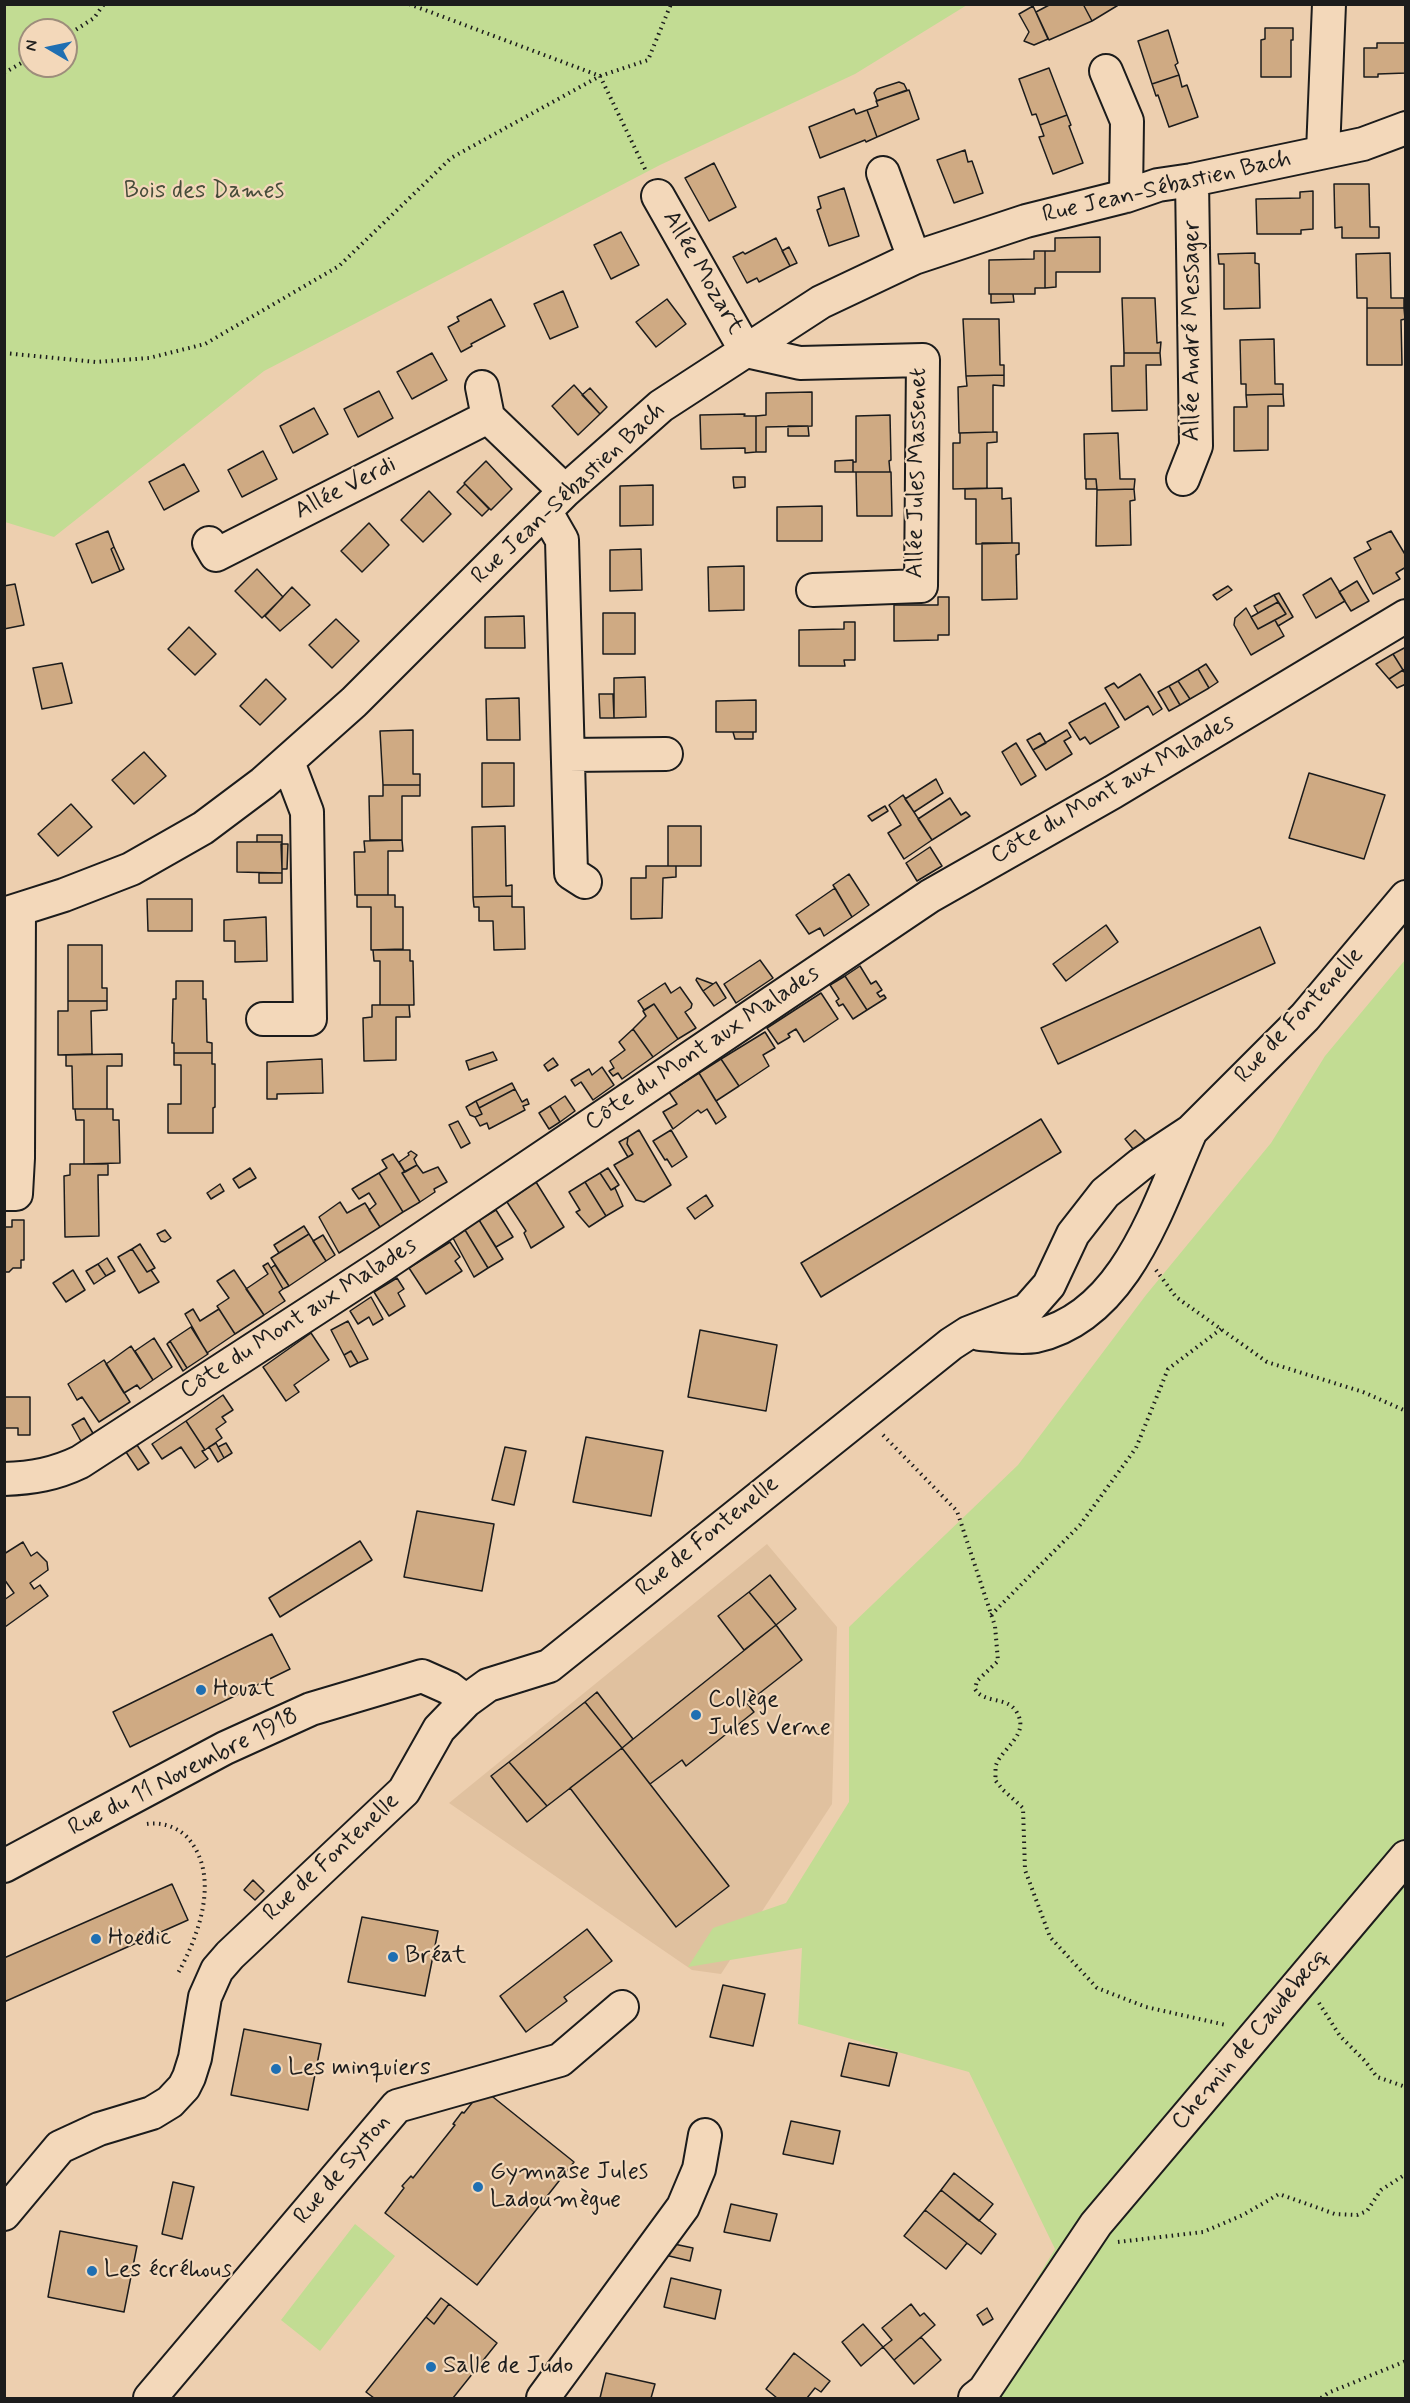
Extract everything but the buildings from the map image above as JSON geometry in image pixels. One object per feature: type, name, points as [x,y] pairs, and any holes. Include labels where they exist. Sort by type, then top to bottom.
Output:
[{"type":"street","points":[[1323,152],[1329,4]]},
{"type":"street","points":[[1106,71],[1127,121],[1126,196]]},
{"type":"street","name":"Rue Jean-Sébastien Bach","points":[[12,912],[131,869],[203,828],[263,783],[354,702],[555,501],[661,406],[821,302],[914,258],[1026,221],[1126,196],[1158,185],[1363,144],[1406,128]]},
{"type":"street","points":[[883,173],[914,258]]},
{"type":"street","name":"Allée André Messager","points":[[1183,479],[1196,446],[1192,180]]},
{"type":"street","name":"Allée Mozart","points":[[658,196],[746,351]]},
{"type":"street","name":"Allée Jules Massenet","points":[[746,351],[800,363],[923,360],[921,586],[813,590]]},
{"type":"street","points":[[482,387],[488,417],[555,501],[562,540],[571,873],[585,882]]},
{"type":"street","name":"Allée Verdi","points":[[209,543],[216,555],[488,417]]},
{"type":"street","name":"Côte du Mont aux Malades","points":[[4,1479],[34,1478],[57,1473],[81,1462],[383,1264],[930,896],[1113,792],[1406,616]]},
{"type":"street","points":[[568,755],[666,754]]},
{"type":"street","points":[[263,1019],[309,1019],[307,812],[288,762]]},
{"type":"street","name":"Rue de Fontenelle","points":[[4,2214],[60,2147],[99,2129],[152,2114],[170,2102],[184,2087],[195,2058],[205,1997],[218,1970],[251,1935],[404,1791],[439,1729],[466,1701],[488,1685],[549,1666],[925,1364],[968,1333],[1027,1310],[1049,1285],[1073,1234],[1105,1193],[1141,1164],[1191,1131],[1305,1017],[1406,897]]},
{"type":"street","points":[[4,1194],[16,1194],[18,1158],[12,912]]},
{"type":"street","name":"Rue de Fontenelle","points":[[968,1333],[1034,1336],[1067,1324],[1098,1302],[1139,1248],[1159,1208],[1191,1131]]},
{"type":"street","points":[[1114,1185],[1159,1208]]},
{"type":"street","name":"Rue du 11 Novembre 1918","points":[[4,1866],[225,1748],[311,1709],[422,1676],[449,1688],[466,1701]]},
{"type":"street","name":"Chemin de Caudebecq","points":[[975,2398],[984,2391],[1096,2224],[1406,1857]]},
{"type":"street","name":"Rue de Syston","points":[[150,2398],[397,2106],[560,2060],[622,2007]]},
{"type":"street","points":[[543,2398],[683,2207],[699,2169],[705,2135]]},
{"type":"path","points":[[78,28],[94,18],[104,4]]},
{"type":"path","points":[[409,4],[600,76],[658,196]]},
{"type":"path","points":[[4,353],[96,362],[149,358],[205,344],[339,266],[451,159],[600,76],[648,60],[670,4]]},
{"type":"path","points":[[4,73],[18,65]]},
{"type":"path","points":[[1139,1248],[1176,1297],[1267,1362],[1363,1392],[1406,1411]]},
{"type":"path","points":[[991,1615],[1080,1525],[1130,1458],[1168,1369],[1221,1329]]},
{"type":"path","points":[[863,1415],[957,1511],[995,1626],[998,1661],[977,1681],[975,1689],[982,1697],[1003,1700],[1016,1711],[1021,1728],[1014,1742],[996,1765],[995,1780],[1023,1808],[1025,1870],[1050,1937],[1097,1988],[1146,2007],[1232,2025]]},
{"type":"path","points":[[98,1816],[107,1824],[128,1826],[156,1823],[167,1825],[180,1831],[192,1843],[199,1855],[204,1878],[200,1924],[190,1953],[177,1975]]},
{"type":"path","points":[[1301,1980],[1340,2036],[1365,2061],[1377,2077],[1406,2087]]},
{"type":"path","points":[[1096,2224],[1115,2242],[1203,2232],[1243,2215],[1279,2194],[1335,2214],[1357,2215],[1367,2211],[1381,2190],[1406,2175]]},
{"type":"path","points":[[1322,2398],[1328,2393],[1406,2361]]},
{"type":"shaded area","name":"Collège Jules Verne","points":[[767,1544],[837,1627],[832,1804],[721,1974],[692,1970],[449,1803]]},
{"type":"green space","name":"Bois des Dames","points":[[5,4],[967,5],[855,74],[660,165],[264,371],[54,537],[5,522]]},
{"type":"green space","points":[[1405,960],[1405,2398],[961,2398],[967,2394],[1055,2249],[969,2072],[798,2024],[802,1948],[688,1967],[713,1928],[786,1903],[849,1802],[849,1627],[1018,1465],[1146,1295],[1271,1143],[1325,1056]]},
{"type":"green space","points":[[355,2224],[395,2256],[320,2351],[281,2320]]},
{"type":"place","name":"Houat","points":[[201,1690]]},
{"type":"place","name":"Collège Jules Verne","points":[[696,1715]]},
{"type":"place","name":"Hoëdic","points":[[96,1939]]},
{"type":"place","name":"Bréat","points":[[393,1957]]},
{"type":"place","name":"Les minquiers","points":[[276,2069]]},
{"type":"place","name":"Gymnase Jules Ladoumègue","points":[[478,2187]]},
{"type":"place","name":"Les écréhous","points":[[92,2271]]},
{"type":"place","name":"Salle de Judo","points":[[431,2367]]}]
